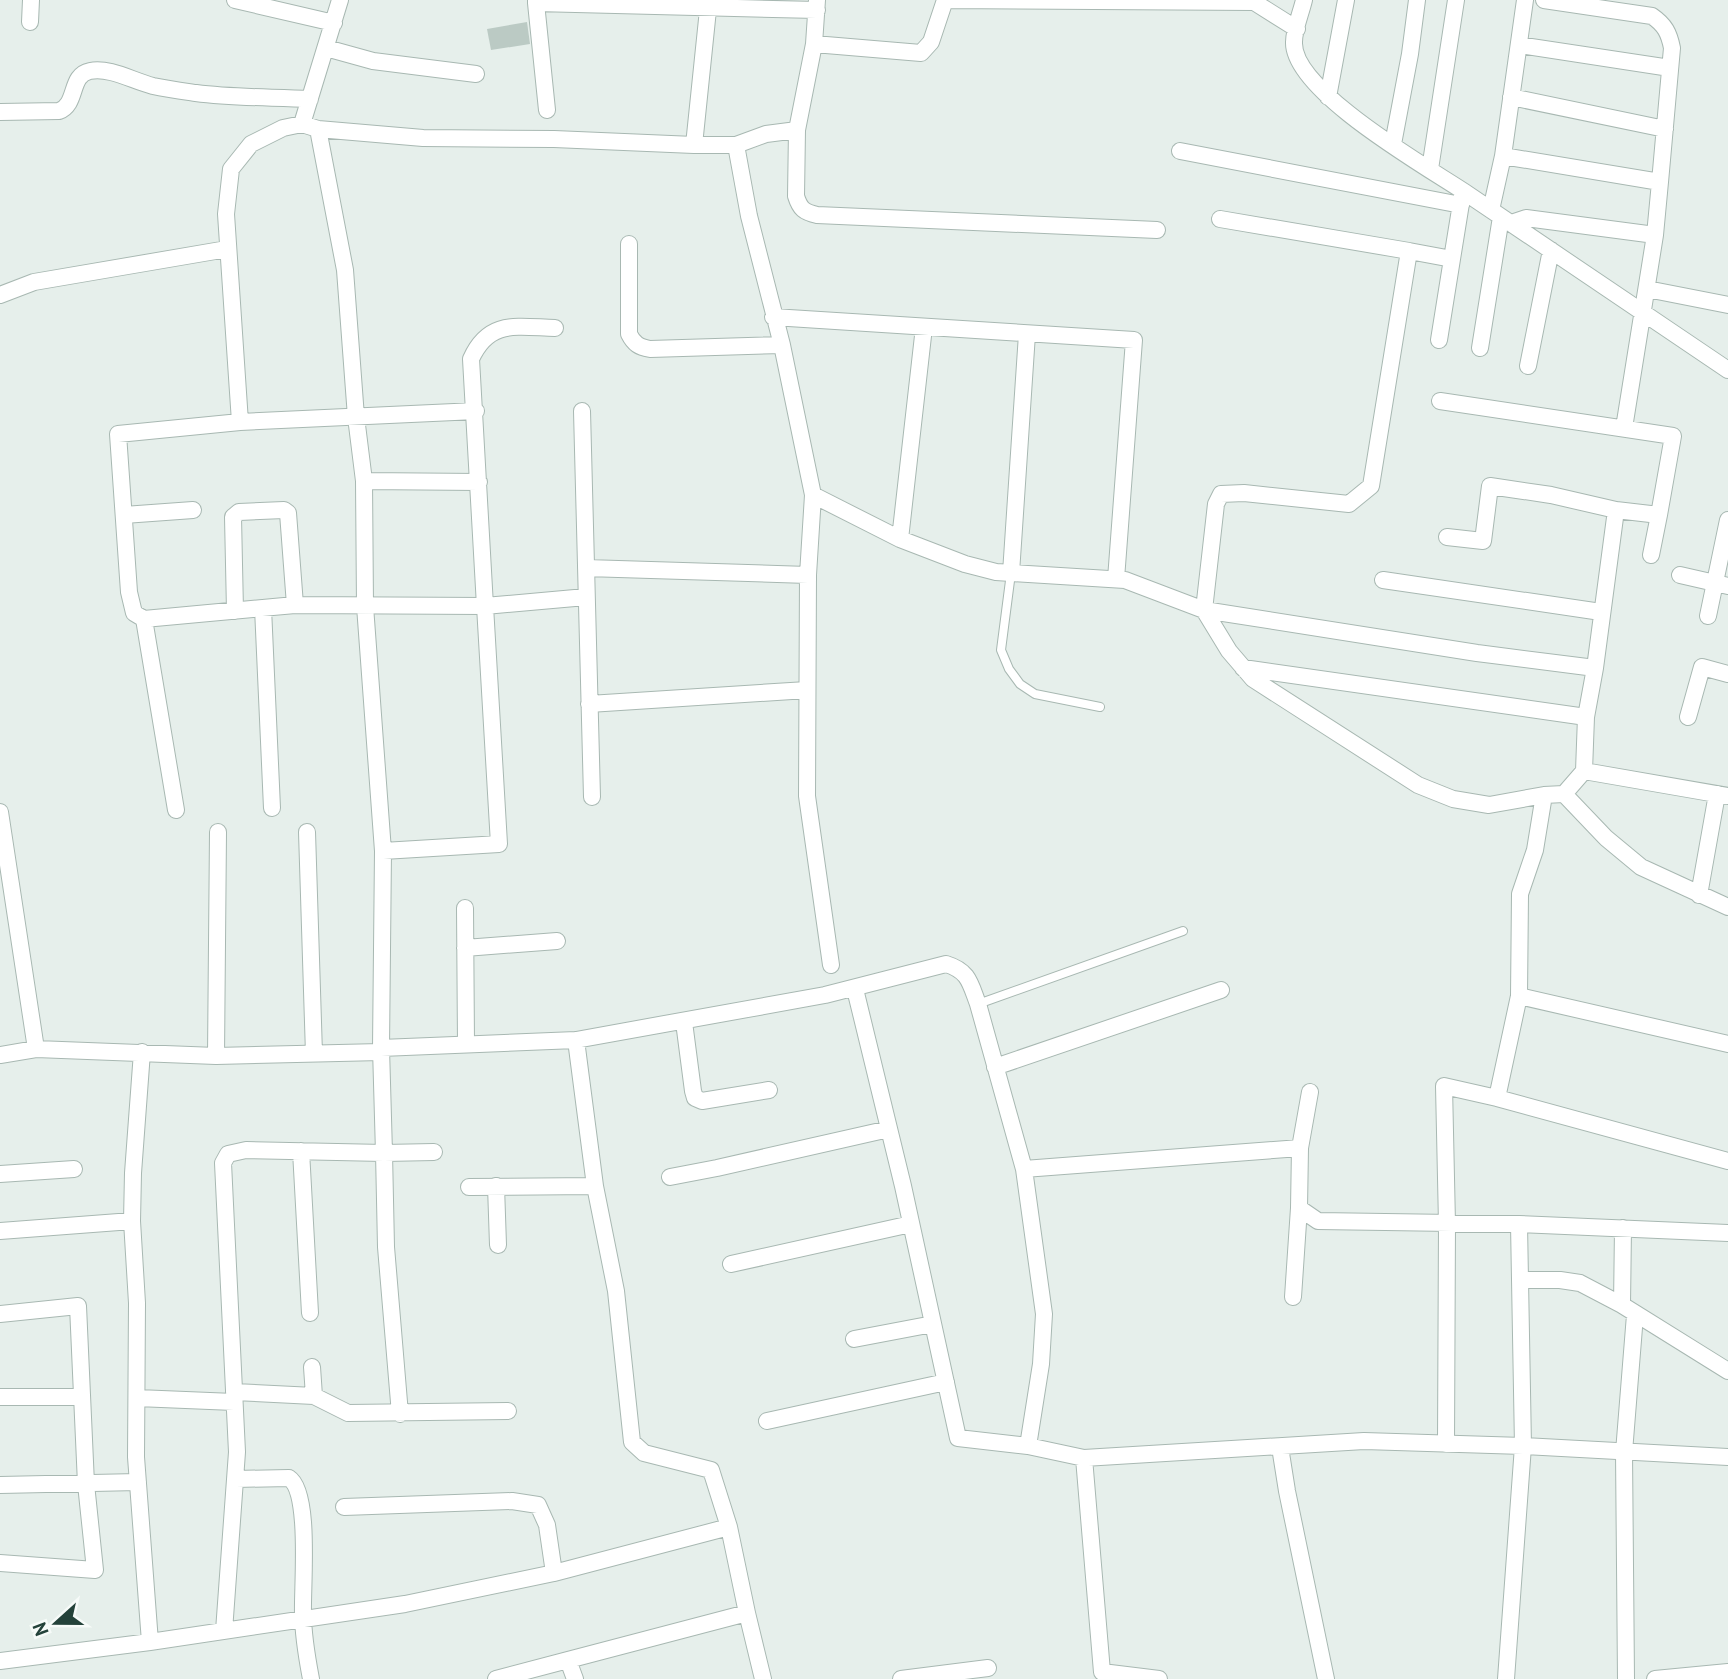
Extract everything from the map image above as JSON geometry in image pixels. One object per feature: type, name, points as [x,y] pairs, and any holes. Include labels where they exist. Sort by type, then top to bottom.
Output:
[{"type":"street","points":[[30,22],[31,0]]},
{"type":"street","points":[[234,0],[334,23]]},
{"type":"street","points":[[340,0],[310,99],[310,126],[345,270],[363,481],[365,606],[383,851],[381,1050],[386,1247],[401,1414]]},
{"type":"street","points":[[814,44],[921,53],[931,42],[946,0],[1254,2],[1297,29]]},
{"type":"street","points":[[1304,0],[1293,43],[1303,70],[1328,97],[1430,169],[1462,198],[1501,217],[1728,370]]},
{"type":"street","points":[[1328,97],[1346,0]]},
{"type":"street","points":[[1393,144],[1417,0]]},
{"type":"street","points":[[1430,169],[1456,0]]},
{"type":"street","points":[[1480,348],[1501,217],[1503,156],[1525,0]]},
{"type":"street","points":[[1544,0],[1652,16],[1662,23],[1669,34],[1672,48],[1655,235],[1624,428]]},
{"type":"street","points":[[547,110],[536,1],[817,5],[814,44],[797,130],[796,196],[804,212],[817,215],[1157,230]]},
{"type":"street","points":[[694,145],[709,3]]},
{"type":"street","points":[[1518,45],[1670,68]]},
{"type":"street","points":[[326,48],[373,61],[476,74]]},
{"type":"street","points":[[0,112],[64,109],[69,106],[82,74],[90,71],[107,72],[152,85],[198,93],[310,99]]},
{"type":"street","points":[[1511,97],[1665,129]]},
{"type":"street","points":[[240,422],[226,214],[231,169],[251,144],[283,128],[310,126],[423,138],[554,139],[694,145],[736,145],[766,134],[797,130]]},
{"type":"street","points":[[736,145],[749,216],[782,345],[813,495],[808,575],[807,796],[831,965]]},
{"type":"street","points":[[1180,151],[1462,198]]},
{"type":"street","points":[[1503,156],[1660,182]]},
{"type":"street","points":[[1439,340],[1462,198]]},
{"type":"street","points":[[1501,217],[1655,235]]},
{"type":"street","points":[[1220,219],[1452,259]]},
{"type":"street","points":[[629,244],[629,334],[640,347],[650,349],[782,345]]},
{"type":"street","points":[[0,295],[34,282],[227,249]]},
{"type":"street","points":[[1528,366],[1551,250]]},
{"type":"street","points":[[1409,251],[1371,485],[1349,504],[1244,493],[1221,495],[1216,504],[1204,610],[1229,651],[1253,679],[1418,785],[1453,799],[1489,805],[1564,794],[1584,771],[1586,717],[1616,510]]},
{"type":"street","points":[[1647,289],[1728,305]]},
{"type":"street","points":[[773,317],[1134,340],[1116,579]]},
{"type":"street","points":[[900,539],[924,327]]},
{"type":"street","points":[[383,851],[499,844],[471,359],[478,344],[489,333],[501,328],[555,328]]},
{"type":"street","points":[[1011,573],[1027,334]]},
{"type":"street","points":[[1440,401],[1673,436],[1651,555]]},
{"type":"street","points":[[476,411],[240,422],[118,434],[129,592],[134,613],[144,619],[295,605],[485,606],[586,597]]},
{"type":"street","points":[[582,411],[592,797]]},
{"type":"street","points":[[363,481],[479,482]]},
{"type":"street","points":[[1447,537],[1483,541],[1490,486],[1550,495],[1616,510],[1659,515]]},
{"type":"street","points":[[813,495],[900,539],[965,564],[996,572],[1125,580],[1204,610],[1477,653],[1595,667]]},
{"type":"street","points":[[124,515],[193,510]]},
{"type":"street","points":[[235,611],[232,519],[239,512],[284,510],[288,513],[295,605]]},
{"type":"street","points":[[1708,616],[1721,584],[1728,520]]},
{"type":"street","points":[[586,568],[808,575]]},
{"type":"street","points":[[1681,575],[1721,584]]},
{"type":"street","points":[[1382,580],[1601,612]]},
{"type":"street","points":[[263,608],[272,808]]},
{"type":"street","points":[[144,619],[176,810]]},
{"type":"street","points":[[1688,717],[1702,667],[1728,674]]},
{"type":"street","points":[[1243,668],[1586,717]]},
{"type":"street","points":[[589,704],[807,690]]},
{"type":"street","points":[[1584,771],[1723,795],[1699,895]]},
{"type":"street","points":[[1564,794],[1606,838],[1641,867],[1728,908]]},
{"type":"street","points":[[1497,1098],[1519,996],[1520,894],[1535,850],[1544,795]]},
{"type":"street","points":[[0,812],[36,1049]]},
{"type":"street","points":[[216,1056],[218,832]]},
{"type":"street","points":[[307,832],[314,1054]]},
{"type":"street","points":[[465,908],[466,1044]]},
{"type":"street","points":[[0,924],[17,923]]},
{"type":"street","points":[[465,948],[557,941]]},
{"type":"street","points":[[0,1055],[36,1049],[216,1056],[314,1054],[576,1040],[855,989],[946,964],[961,969],[970,981],[978,1004],[1024,1169],[1044,1314],[1041,1364],[1028,1446]]},
{"type":"street","points":[[855,989],[958,1438],[1028,1446],[1084,1458],[1364,1441],[1728,1457]]},
{"type":"street","points":[[996,1067],[1222,990]]},
{"type":"street","points":[[1519,996],[1728,1044]]},
{"type":"street","points":[[684,1022],[695,1098],[702,1101],[769,1090]]},
{"type":"street","points":[[576,1040],[595,1186],[616,1291],[632,1443],[643,1453],[711,1470],[729,1527],[762,1679]]},
{"type":"street","points":[[142,1052],[132,1221],[137,1303],[138,1482],[150,1642]]},
{"type":"street","points":[[1447,1444],[1444,1086],[1728,1161]]},
{"type":"street","points":[[1293,1297],[1300,1208],[1300,1148],[1310,1092]]},
{"type":"street","points":[[670,1177],[889,1129]]},
{"type":"street","points":[[1024,1169],[1300,1148]]},
{"type":"street","points":[[224,1631],[236,1479],[223,1163],[228,1154],[246,1150],[434,1152]]},
{"type":"street","points":[[301,1151],[310,1313]]},
{"type":"street","points":[[0,1174],[74,1169]]},
{"type":"street","points":[[496,1186],[498,1245]]},
{"type":"street","points":[[469,1187],[595,1186]]},
{"type":"street","points":[[1300,1208],[1318,1221],[1520,1224],[1728,1233]]},
{"type":"street","points":[[0,1231],[132,1221]]},
{"type":"street","points":[[731,1264],[911,1224]]},
{"type":"street","points":[[1506,1679],[1523,1446],[1520,1224]]},
{"type":"street","points":[[1623,1228],[1628,1310],[1624,1452],[1626,1679]]},
{"type":"street","points":[[1520,1280],[1580,1283],[1728,1371]]},
{"type":"street","points":[[0,1314],[78,1306],[86,1484],[95,1570],[0,1563]]},
{"type":"street","points":[[854,1339],[933,1324]]},
{"type":"street","points":[[312,1367],[314,1396]]},
{"type":"street","points":[[767,1421],[946,1382]]},
{"type":"street","points":[[137,1398],[314,1396],[348,1413],[508,1411]]},
{"type":"street","points":[[0,1397],[81,1397]]},
{"type":"street","points":[[1280,1447],[1326,1679]]},
{"type":"street","points":[[1084,1458],[1102,1672],[1160,1679]]},
{"type":"street","points":[[236,1479],[280,1477],[289,1478],[295,1483],[303,1509],[303,1618],[310,1679]]},
{"type":"street","points":[[0,1485],[138,1482]]},
{"type":"street","points":[[344,1507],[512,1502],[538,1505],[547,1525],[554,1573]]},
{"type":"street","points":[[0,1661],[405,1604],[554,1573],[729,1527]]},
{"type":"street","points":[[496,1679],[747,1612]]},
{"type":"street","points":[[568,1660],[575,1679]]},
{"type":"street","points":[[907,1679],[988,1668]]},
{"type":"street","points":[[1655,1679],[1728,1672]]},
{"type":"lane","points":[[1011,573],[1001,650],[1009,669],[1020,684],[1035,694],[1100,707]]},
{"type":"lane","points":[[978,1004],[1183,931]]},
{"type":"building","points":[[527,22],[530,44],[491,50],[487,29]]}]
